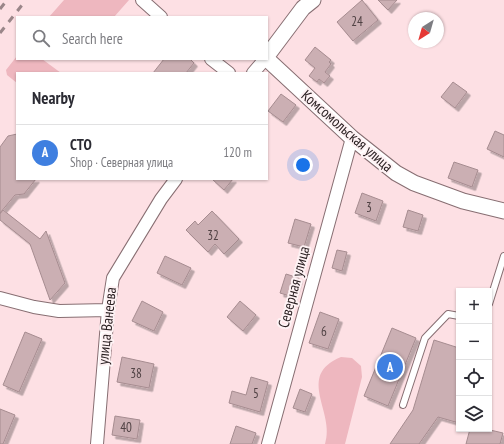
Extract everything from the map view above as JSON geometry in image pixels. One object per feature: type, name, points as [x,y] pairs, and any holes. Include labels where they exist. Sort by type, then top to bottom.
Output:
[{"type":"street","points":[[142,0],[160,16]]},
{"type":"street","points":[[268,55],[303,8],[313,0]]},
{"type":"street","points":[[212,60],[229,72]]},
{"type":"street","points":[[254,72],[264,60]]},
{"type":"street","name":"Комсомольская улица","points":[[268,60],[352,138],[391,169],[414,184],[463,201],[504,211]]},
{"type":"street","name":"Северная улица","points":[[268,444],[352,138]]},
{"type":"street","name":"улица Ванеева","points":[[97,444],[108,310],[113,278],[161,199],[175,180]]},
{"type":"street","points":[[0,298],[34,307],[59,311],[108,310]]},
{"type":"lane","points":[[492,294],[504,256]]},
{"type":"lane","points":[[403,405],[425,338],[448,314],[456,315]]},
{"type":"shaded area","points":[[64,0],[129,0],[115,16],[50,16]]},
{"type":"shaded area","points":[[16,57],[16,60],[43,60],[60,72],[16,72],[16,82],[7,75],[6,70]]},
{"type":"shaded area","points":[[341,357],[352,358],[361,366],[362,377],[345,444],[325,444],[327,432],[326,420],[320,396],[319,384],[321,374],[328,365]]},
{"type":"building","points":[[362,0],[378,20],[353,41],[337,22]]},
{"type":"building","points":[[378,0],[397,0],[388,10]]},
{"type":"building","points":[[315,47],[331,60],[329,62],[331,64],[325,72],[330,76],[324,83],[319,79],[317,82],[309,76],[315,68],[305,60]]},
{"type":"building","points":[[163,60],[191,60],[194,63],[187,72],[154,72]]},
{"type":"building","points":[[453,82],[467,92],[455,108],[441,97]]},
{"type":"building","points":[[281,94],[296,105],[283,122],[268,111]]},
{"type":"building","points":[[495,131],[504,135],[504,157],[487,149]]},
{"type":"building","points":[[16,134],[16,180],[35,180],[24,194],[15,195],[0,213],[0,147],[8,136]]},
{"type":"building","points":[[454,162],[478,170],[472,187],[448,178]]},
{"type":"building","points":[[213,180],[232,180],[224,190]]},
{"type":"building","points":[[362,193],[383,201],[376,221],[355,213]]},
{"type":"building","points":[[3,210],[40,239],[46,231],[65,283],[50,300],[30,244],[0,220],[0,214]]},
{"type":"building","points":[[408,210],[423,215],[418,231],[403,227]]},
{"type":"building","points":[[212,211],[239,239],[224,254],[215,244],[208,252],[186,230],[195,221],[198,225]]},
{"type":"building","points":[[295,219],[311,224],[304,247],[288,243]]},
{"type":"building","points":[[337,250],[347,252],[342,271],[332,268]]},
{"type":"building","points":[[165,256],[191,268],[182,285],[157,273]]},
{"type":"building","points":[[286,274],[299,278],[293,297],[280,293]]},
{"type":"building","points":[[142,301],[163,312],[154,331],[132,321]]},
{"type":"building","points":[[240,301],[256,315],[243,331],[227,317]]},
{"type":"building","points":[[320,312],[339,319],[328,349],[309,343]]},
{"type":"building","points":[[392,328],[416,338],[388,406],[364,396]]},
{"type":"building","points":[[25,332],[42,339],[19,392],[3,385]]},
{"type":"building","points":[[434,340],[456,347],[456,422],[438,417],[419,444],[390,444],[413,410]]},
{"type":"building","points":[[122,357],[154,364],[149,388],[117,382]]},
{"type":"building","points":[[251,377],[268,382],[260,412],[229,403],[232,391],[246,395]]},
{"type":"building","points":[[300,389],[312,394],[305,412],[293,408]]},
{"type":"building","points":[[0,409],[15,415],[3,444],[0,444]]},
{"type":"building","points":[[115,416],[140,420],[137,439],[112,435]]},
{"type":"building","points":[[236,426],[256,433],[252,444],[230,444]]},
{"type":"building","points":[[492,430],[503,433],[500,444],[466,444],[469,432],[492,432]]},
{"type":"railway","points":[[0,9],[7,0]]},
{"type":"railway","points":[[0,33],[26,0]]},
{"type":"place","name":"СТО","points":[[390,367]]}]
